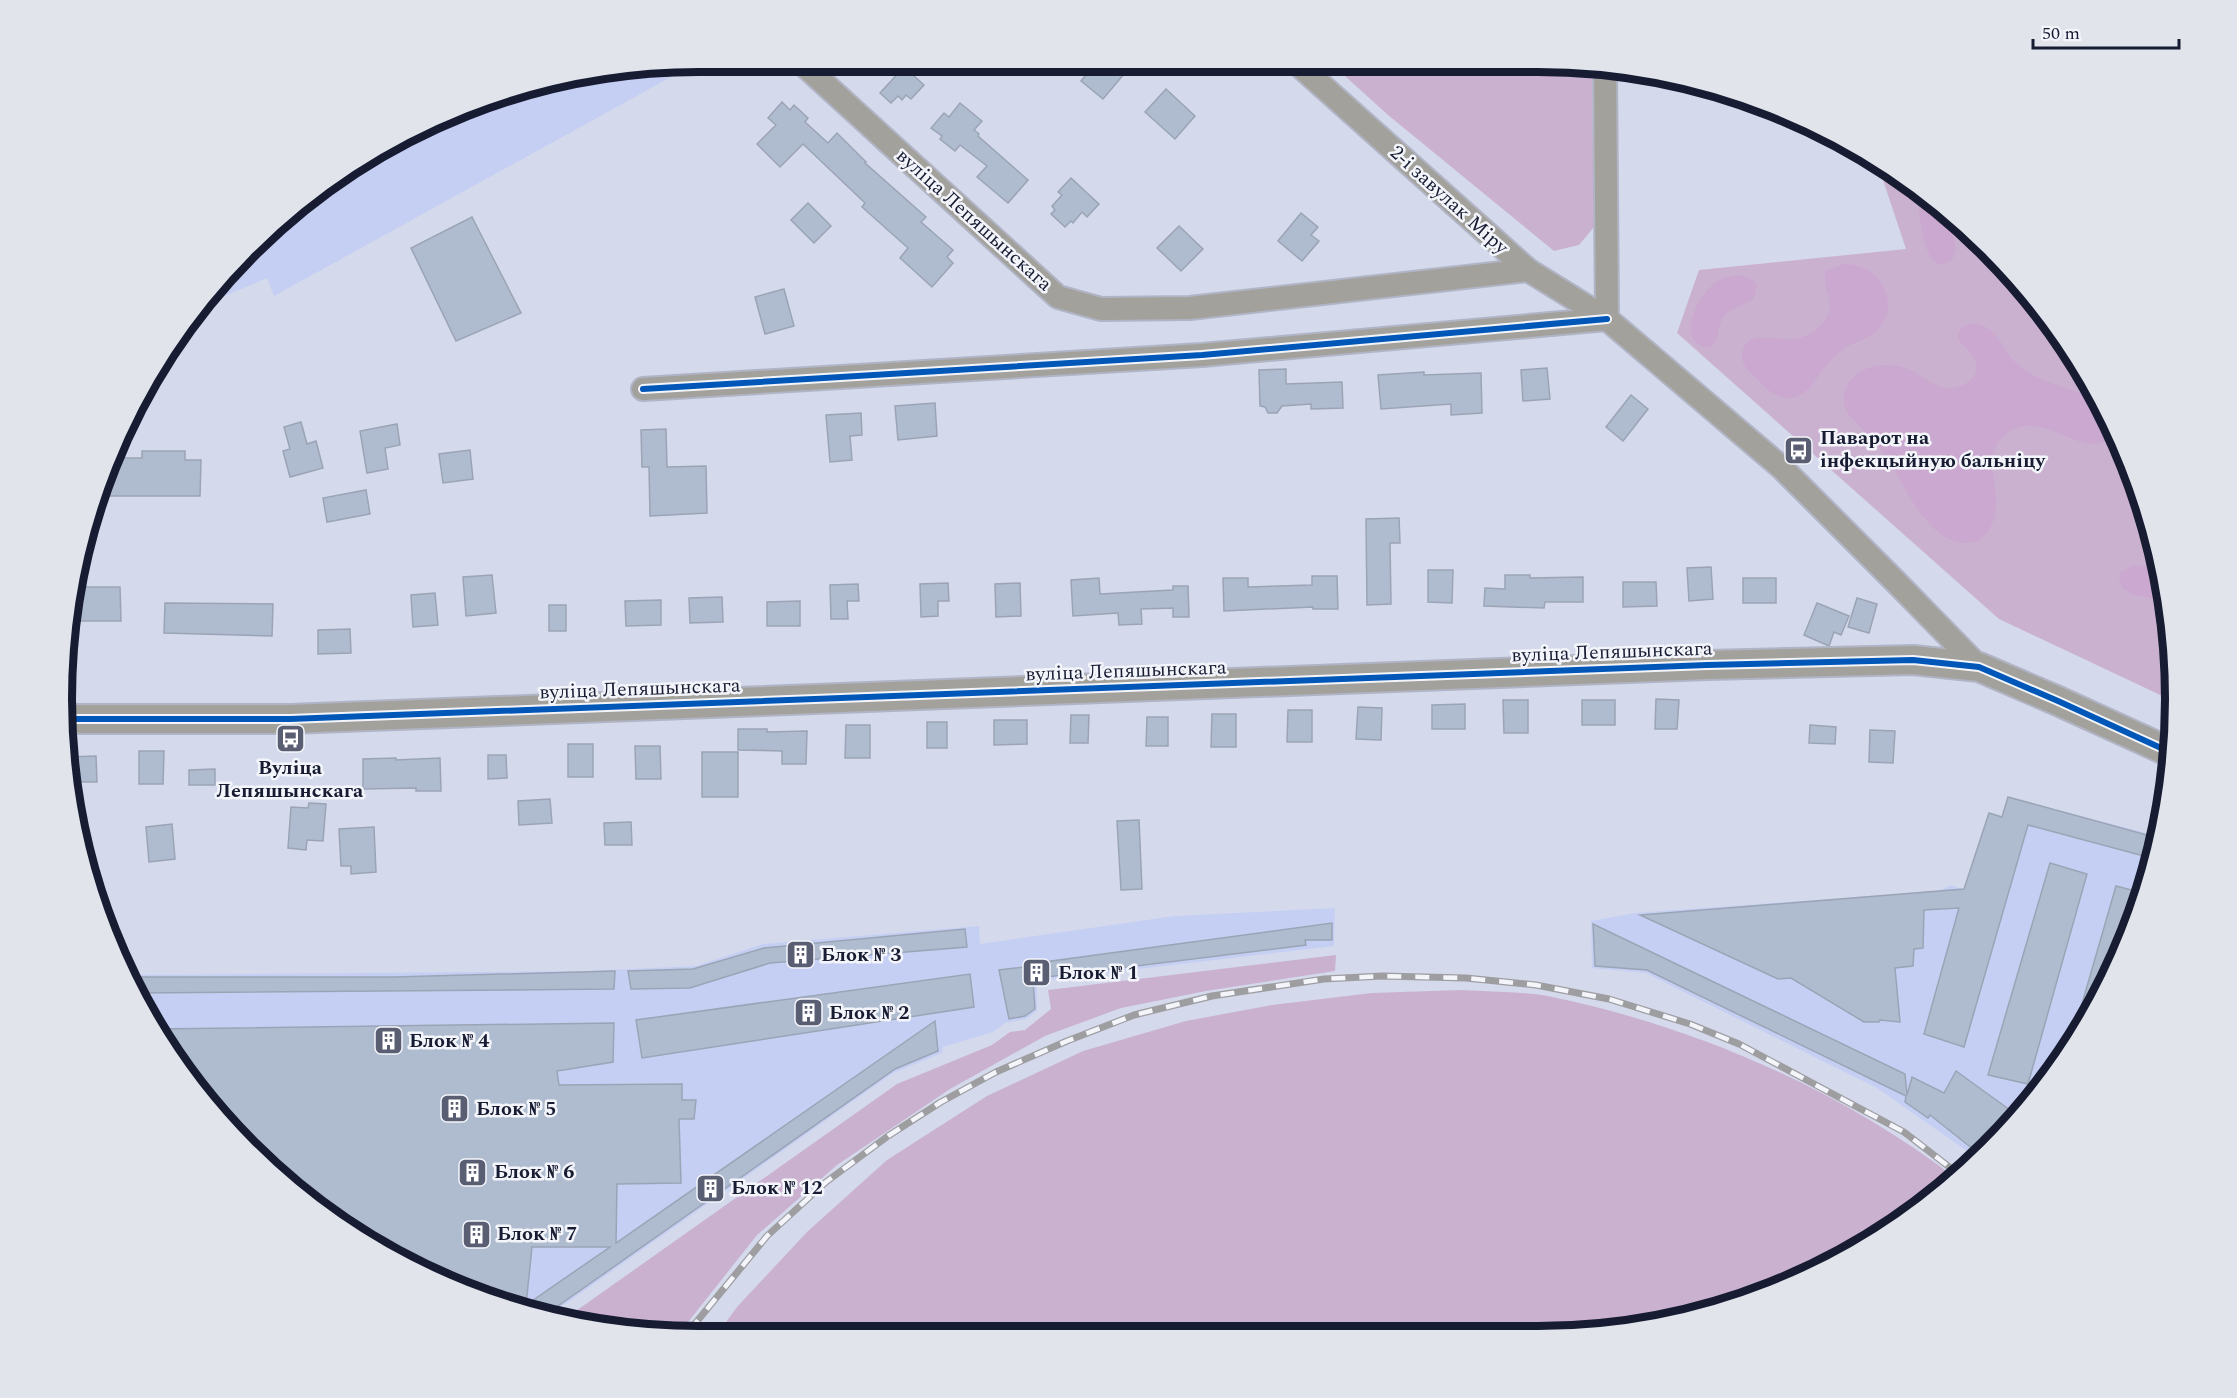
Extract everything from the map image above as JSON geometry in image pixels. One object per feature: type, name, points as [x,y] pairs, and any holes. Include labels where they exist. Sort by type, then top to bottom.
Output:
[{"type":"street","name":"вуліца Лепяшынскага","points":[[811,72],[1058,297],[1101,309],[1190,308],[1528,270]]},
{"type":"street","name":"2-і завулак Міру","points":[[1307,72],[1528,270],[1607,319],[1781,467],[1978,667]]},
{"type":"street","points":[[643,388],[1202,355],[1607,319],[1605,76]]},
{"type":"street","name":"вуліца Лепяшынскага","points":[[72,719],[290,719],[1707,665],[1913,660],[1978,667],[2058,700],[2163,749]]},
{"type":"shaded area","points":[[679,72],[274,296],[267,278],[217,299],[256,256],[317,202],[385,156],[422,137],[497,105],[537,93],[617,77]]},
{"type":"shaded area","points":[[1341,72],[1592,74],[1594,227],[1579,245],[1554,251],[1388,115]]},
{"type":"shaded area","points":[[1881,175],[1920,202],[1981,256],[2035,317],[2081,386],[2117,459],[2144,537],[2160,617],[2165,697],[1999,619],[1677,333],[1699,270],[1906,249]]},
{"type":"shaded area","points":[[1918,201],[1951,228],[1956,248],[1953,258],[1943,264],[1935,262],[1929,253],[1924,240]]},
{"type":"shaded area","points":[[1844,264],[1866,269],[1875,276],[1882,285],[1887,298],[1886,317],[1871,335],[1837,354],[1801,395],[1784,398],[1776,395],[1764,387],[1745,366],[1742,358],[1744,346],[1756,338],[1796,339],[1815,330],[1828,315],[1830,309],[1825,282],[1826,271]]},
{"type":"shaded area","points":[[1741,275],[1753,280],[1757,286],[1754,298],[1725,315],[1712,346],[1708,348],[1698,344],[1692,336],[1691,327],[1697,305],[1718,281]]},
{"type":"shaded area","points":[[1972,323],[1982,325],[1995,335],[2022,368],[2031,374],[2086,396],[2107,438],[2098,444],[2091,444],[2035,426],[2024,426],[2013,430],[2002,438],[1994,452],[1992,469],[1996,502],[1995,517],[1989,530],[1980,540],[1964,543],[1950,539],[1926,520],[1882,451],[1849,414],[1844,399],[1846,388],[1856,375],[1863,370],[1880,365],[1905,368],[1941,387],[1954,388],[1967,383],[1976,373],[1977,367],[1972,354],[1958,339],[1958,333],[1963,327]]},
{"type":"shaded area","points":[[2134,565],[2151,567],[2157,599],[2135,595],[2122,588],[2119,577],[2121,572]]},
{"type":"shaded area","points":[[2008,797],[2150,834],[2132,901],[2100,976],[2081,1012],[2035,1081],[1969,1153],[1877,1088],[1646,973],[1592,968],[1591,921],[1635,913],[1939,891],[1951,885],[1964,890],[1989,813],[2002,817]]},
{"type":"shaded area","points":[[1335,908],[1334,946],[1037,981],[1037,1011],[1026,1019],[1005,1023],[993,1032],[943,1047],[942,1053],[893,1073],[557,1310],[497,1293],[422,1261],[385,1242],[317,1196],[256,1142],[202,1081],[156,1012],[137,975],[585,971],[696,966],[763,944],[979,926],[980,944],[1175,916]]},
{"type":"shaded area","points":[[1336,955],[1335,971],[1206,991],[1121,1008],[1045,1036],[950,1089],[837,1165],[757,1235],[685,1326],[617,1321],[573,1313],[897,1084],[992,1045],[1010,1032],[1025,1030],[1051,1009],[1048,990]]},
{"type":"shaded area","points":[[1461,990],[1541,995],[1660,1025],[1713,1044],[1815,1090],[1864,1117],[1948,1173],[1920,1196],[1852,1242],[1778,1278],[1700,1305],[1620,1321],[1538,1326],[723,1326],[737,1307],[807,1232],[887,1160],[987,1096],[1083,1051],[1186,1021],[1272,1005],[1372,993]]},
{"type":"building","points":[[899,72],[910,72],[924,85],[911,99],[906,95],[902,100],[898,96],[891,103],[880,93]]},
{"type":"building","points":[[1089,72],[1126,72],[1103,99],[1081,81]]},
{"type":"building","points":[[1166,89],[1195,116],[1175,139],[1145,112]]},
{"type":"building","points":[[782,102],[790,110],[794,105],[808,118],[805,122],[828,143],[837,133],[865,163],[926,217],[921,222],[953,250],[947,257],[953,263],[932,287],[900,258],[908,248],[862,207],[865,203],[803,144],[780,167],[757,144],[776,125],[768,118]]},
{"type":"building","points":[[960,103],[982,121],[974,130],[979,134],[978,136],[1028,180],[1008,203],[977,177],[987,166],[960,145],[955,151],[940,139],[942,136],[931,128],[944,113],[949,117]]},
{"type":"building","points":[[1071,178],[1099,204],[1087,217],[1082,212],[1073,223],[1071,221],[1065,227],[1051,214],[1055,210],[1052,206],[1062,195],[1058,192]]},
{"type":"building","points":[[808,203],[831,226],[814,243],[791,220]]},
{"type":"building","points":[[1301,213],[1318,227],[1311,235],[1319,241],[1302,261],[1278,241]]},
{"type":"building","points":[[472,217],[521,313],[456,341],[411,248]]},
{"type":"building","points":[[1179,226],[1203,249],[1181,271],[1157,248]]},
{"type":"building","points":[[784,289],[794,326],[765,334],[755,297]]},
{"type":"building","points":[[1547,368],[1550,399],[1523,401],[1521,370]]},
{"type":"building","points":[[1286,369],[1286,384],[1342,382],[1343,408],[1311,409],[1311,404],[1282,406],[1277,413],[1268,413],[1265,407],[1260,406],[1259,370]]},
{"type":"building","points":[[1424,372],[1424,375],[1481,373],[1482,413],[1451,415],[1451,404],[1381,409],[1378,375]]},
{"type":"building","points":[[1631,395],[1648,409],[1623,441],[1606,427]]},
{"type":"building","points":[[935,403],[937,436],[898,440],[895,406]]},
{"type":"building","points":[[861,413],[862,435],[850,436],[852,460],[830,462],[826,415]]},
{"type":"building","points":[[301,422],[307,444],[316,441],[323,468],[290,477],[283,451],[290,449],[284,427]]},
{"type":"building","points":[[397,424],[400,445],[385,448],[388,469],[367,473],[360,431]]},
{"type":"building","points":[[666,429],[667,467],[706,466],[707,513],[650,516],[649,467],[642,467],[641,430]]},
{"type":"building","points":[[470,450],[473,479],[443,483],[439,454]]},
{"type":"building","points":[[142,451],[185,451],[185,460],[201,460],[200,496],[105,496],[120,458],[142,458]]},
{"type":"building","points":[[366,490],[370,514],[327,522],[323,498]]},
{"type":"building","points":[[1399,518],[1400,543],[1390,543],[1391,604],[1367,605],[1366,519]]},
{"type":"building","points":[[1711,567],[1713,599],[1689,601],[1687,568]]},
{"type":"building","points":[[1428,570],[1453,570],[1452,603],[1428,602]]},
{"type":"building","points":[[492,575],[496,613],[466,616],[463,577]]},
{"type":"building","points":[[1505,575],[1530,575],[1530,578],[1583,577],[1583,602],[1545,602],[1544,608],[1484,606],[1485,588],[1505,589]]},
{"type":"building","points":[[1312,576],[1337,576],[1338,609],[1313,609],[1313,607],[1224,611],[1223,578],[1248,578],[1248,587],[1312,585]]},
{"type":"building","points":[[1099,578],[1100,594],[1173,590],[1173,586],[1188,586],[1189,617],[1173,617],[1173,608],[1141,609],[1142,624],[1119,625],[1118,613],[1073,616],[1071,580]]},
{"type":"building","points":[[1743,578],[1776,578],[1776,603],[1743,603]]},
{"type":"building","points":[[1623,582],[1656,582],[1657,606],[1623,607]]},
{"type":"building","points":[[948,583],[949,601],[938,601],[938,616],[921,617],[920,584]]},
{"type":"building","points":[[1020,583],[1021,616],[996,617],[995,584]]},
{"type":"building","points":[[858,584],[859,601],[847,601],[848,619],[831,619],[830,585]]},
{"type":"building","points":[[82,587],[120,587],[121,621],[77,621]]},
{"type":"building","points":[[435,593],[438,625],[413,627],[411,595]]},
{"type":"building","points":[[722,597],[723,622],[690,623],[689,598]]},
{"type":"building","points":[[1857,598],[1877,604],[1869,633],[1848,627]]},
{"type":"building","points":[[661,600],[661,625],[626,626],[625,601]]},
{"type":"building","points":[[800,601],[800,626],[767,626],[767,602]]},
{"type":"building","points":[[165,603],[273,604],[272,636],[164,633]]},
{"type":"building","points":[[1817,603],[1849,616],[1841,635],[1834,632],[1829,646],[1804,635]]},
{"type":"building","points":[[549,605],[566,605],[566,631],[549,631]]},
{"type":"building","points":[[350,629],[351,653],[318,654],[318,630]]},
{"type":"building","points":[[1656,699],[1679,700],[1677,729],[1655,729]]},
{"type":"building","points":[[1503,700],[1528,700],[1528,733],[1504,733]]},
{"type":"building","points":[[1582,700],[1615,700],[1615,725],[1582,725]]},
{"type":"building","points":[[1465,704],[1465,729],[1432,729],[1432,705]]},
{"type":"building","points":[[1358,707],[1382,708],[1381,740],[1356,739]]},
{"type":"building","points":[[1288,710],[1312,710],[1312,742],[1287,742]]},
{"type":"building","points":[[1212,714],[1236,714],[1236,747],[1211,747]]},
{"type":"building","points":[[1071,715],[1089,715],[1088,743],[1070,743]]},
{"type":"building","points":[[1147,717],[1168,717],[1168,746],[1146,746]]},
{"type":"building","points":[[994,720],[1027,720],[1027,744],[994,745]]},
{"type":"building","points":[[927,722],[947,722],[947,748],[927,748]]},
{"type":"building","points":[[846,725],[870,725],[870,758],[845,758]]},
{"type":"building","points":[[1810,725],[1836,727],[1835,744],[1809,743]]},
{"type":"building","points":[[738,729],[767,729],[767,732],[807,731],[806,764],[782,764],[782,751],[738,750]]},
{"type":"building","points":[[1870,730],[1895,731],[1893,763],[1869,762]]},
{"type":"building","points":[[568,744],[593,744],[593,777],[568,777]]},
{"type":"building","points":[[635,746],[660,746],[661,779],[636,779]]},
{"type":"building","points":[[139,751],[164,751],[163,784],[139,784]]},
{"type":"building","points":[[702,752],[738,752],[738,797],[702,797]]},
{"type":"building","points":[[488,755],[506,755],[507,778],[488,779]]},
{"type":"building","points":[[96,756],[97,782],[77,782],[75,757]]},
{"type":"building","points":[[396,758],[396,760],[440,758],[441,791],[416,791],[416,788],[363,789],[363,759]]},
{"type":"building","points":[[215,769],[215,785],[189,785],[189,770]]},
{"type":"building","points":[[2008,797],[2150,836],[2145,856],[2028,825],[1964,1047],[1924,1034],[1959,908],[1924,910],[1923,948],[1914,949],[1913,966],[1895,968],[1900,1022],[1880,1020],[1879,1022],[1864,1022],[1791,978],[1778,979],[1640,915],[1964,889],[1989,813],[2002,817]]},
{"type":"building","points":[[550,799],[552,823],[519,825],[518,801]]},
{"type":"building","points":[[309,803],[326,804],[323,841],[307,840],[306,850],[288,848],[291,807],[308,808]]},
{"type":"building","points":[[1139,820],[1142,889],[1121,890],[1117,821]]},
{"type":"building","points":[[631,822],[632,845],[605,845],[604,823]]},
{"type":"building","points":[[172,824],[175,859],[149,862],[146,827]]},
{"type":"building","points":[[374,827],[376,872],[351,874],[351,866],[341,866],[339,829]]},
{"type":"building","points":[[2050,863],[2087,874],[2028,1084],[1988,1075]]},
{"type":"building","points":[[2116,886],[2135,891],[2117,939],[2078,1016]]},
{"type":"building","name":"Блок № 1","points":[[1332,923],[1332,940],[1305,940],[1306,945],[1039,978],[1037,963]]},
{"type":"building","points":[[1593,924],[1905,1074],[1907,1095],[1912,1077],[1944,1093],[1956,1071],[2010,1110],[1973,1149],[1930,1115],[1928,1118],[1905,1102],[1906,1096],[1647,970],[1595,966]]},
{"type":"building","points":[[965,929],[967,947],[770,963],[690,988],[631,989],[628,971],[693,969],[764,948]]},
{"type":"building","points":[[1032,966],[1035,1009],[1025,1016],[1009,1019],[999,970]]},
{"type":"building","points":[[615,971],[614,989],[146,993],[138,977],[394,977]]},
{"type":"building","name":"Блок № 2","points":[[970,974],[974,1007],[642,1058],[636,1020]]},
{"type":"building","points":[[935,1021],[938,1051],[895,1069],[554,1309],[529,1303],[610,1247],[532,1247],[526,1302],[497,1293],[422,1261],[385,1242],[351,1220],[286,1170],[228,1112],[202,1081],[167,1029],[614,1023],[613,1062],[557,1071],[559,1085],[682,1084],[682,1100],[696,1100],[694,1119],[679,1119],[681,1183],[617,1184],[616,1243]]},
{"type":"railway","points":[[693,1326],[767,1236],[826,1182],[888,1136],[941,1102],[996,1072],[1134,1015],[1212,996],[1324,979],[1382,976],[1466,978],[1536,985],[1609,999],[1690,1024],[1739,1044],[1904,1132],[1952,1169]]},
{"type":"cycle path","points":[[643,389],[1202,355],[1607,319]]},
{"type":"cycle path","points":[[72,719],[290,719],[1707,665],[1913,660],[1979,667],[2163,749]]},
{"type":"place","name":"Паварот на інфекцыйную бальніцу","points":[[1799,450]]},
{"type":"place","name":"Вуліца Лепяшынскага","points":[[290,738]]},
{"type":"place","name":"Блок № 3","points":[[800,955]]},
{"type":"place","name":"Блок № 1","points":[[1037,973]]},
{"type":"place","name":"Блок № 2","points":[[808,1013]]},
{"type":"place","name":"Блок № 4","points":[[388,1041]]},
{"type":"place","name":"Блок № 5","points":[[455,1109]]},
{"type":"place","name":"Блок № 6","points":[[473,1172]]},
{"type":"place","name":"Блок № 12","points":[[710,1188]]},
{"type":"place","name":"Блок № 7","points":[[476,1234]]}]
